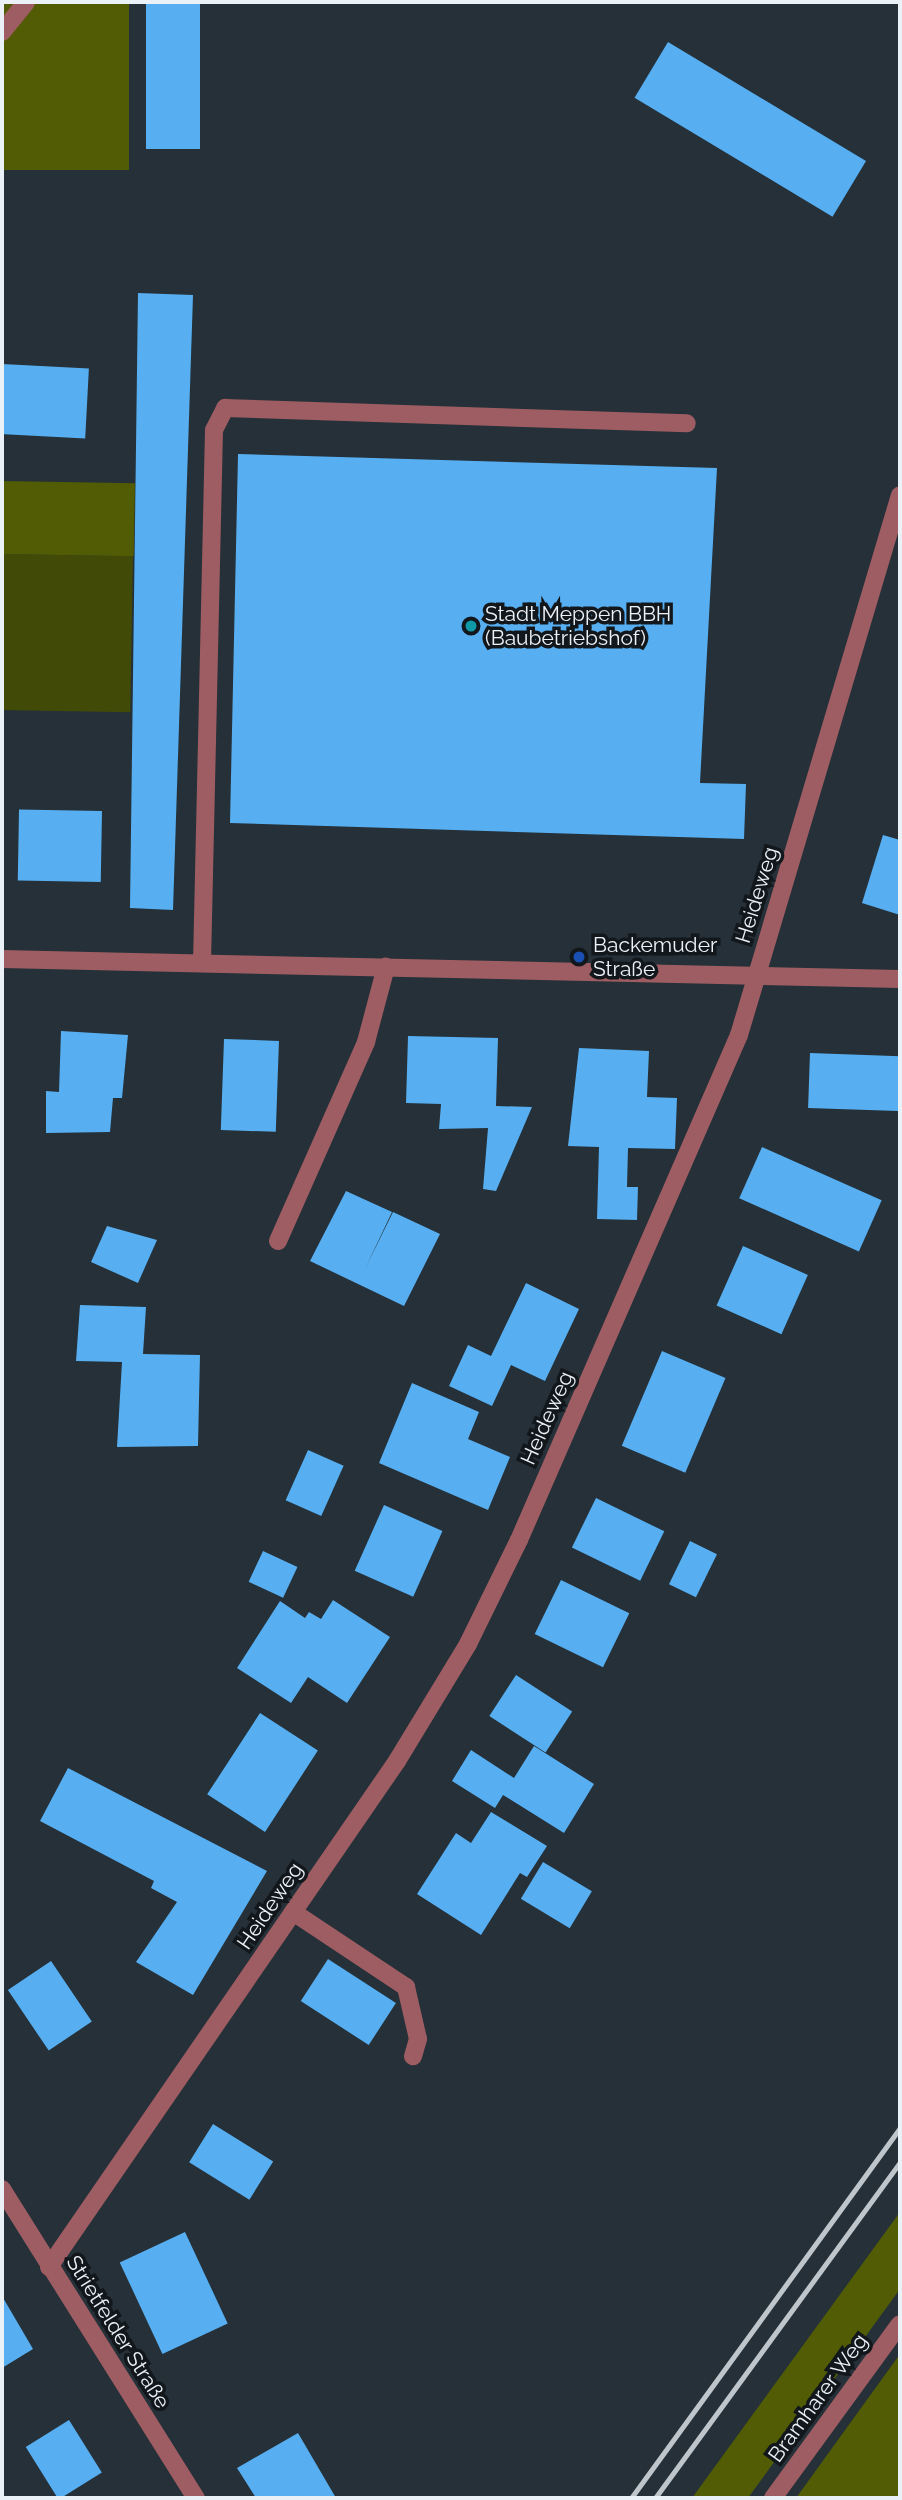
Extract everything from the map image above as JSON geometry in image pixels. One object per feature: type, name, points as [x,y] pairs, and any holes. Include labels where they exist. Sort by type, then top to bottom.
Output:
[{"type":"street","points":[[2,32],[26,2]]},
{"type":"street","points":[[202,963],[214,430],[225,408],[687,423]]},
{"type":"street","name":"Heideweg","points":[[49,2267],[293,1912],[468,1644],[733,1048],[900,495]]},
{"type":"street","points":[[2,959],[900,979]]},
{"type":"street","points":[[278,1241],[366,1042],[386,967]]},
{"type":"street","points":[[293,1912],[406,1987],[418,2039],[413,2056]]},
{"type":"street","name":"Strietfelder Straße","points":[[2,2189],[196,2498]]},
{"type":"street","name":"Bramharer Weg","points":[[773,2498],[900,2324]]},
{"type":"green space","points":[[2,2],[129,2],[129,170],[2,170]]},
{"type":"green space","points":[[2,481],[135,483],[134,556],[2,554]]},
{"type":"green space","points":[[2,554],[133,556],[130,712],[2,710]]},
{"type":"green space","points":[[900,2212],[900,2289],[748,2498],[692,2498]]},
{"type":"green space","points":[[900,2354],[900,2498],[796,2498]]},
{"type":"building","points":[[146,2],[200,2],[200,149],[146,149]]},
{"type":"building","points":[[668,42],[866,161],[833,217],[635,98]]},
{"type":"building","points":[[138,293],[193,295],[173,910],[130,908]]},
{"type":"building","points":[[2,364],[89,369],[85,438],[2,434]]},
{"type":"building","name":"Stadt Meppen BBH (Baubetriebshof)","points":[[238,454],[717,468],[700,783],[746,784],[744,839],[230,823]]},
{"type":"building","points":[[19,810],[102,811],[101,882],[18,881]]},
{"type":"building","points":[[883,835],[900,840],[900,915],[862,903]]},
{"type":"building","points":[[61,1031],[128,1035],[122,1098],[113,1098],[110,1132],[46,1133],[46,1091],[59,1092]]},
{"type":"building","points":[[408,1036],[498,1038],[496,1106],[532,1107],[496,1191],[483,1189],[488,1128],[439,1129],[441,1104],[406,1103]]},
{"type":"building","points":[[224,1039],[279,1041],[276,1132],[221,1130]]},
{"type":"building","points":[[579,1048],[649,1051],[647,1097],[677,1098],[675,1149],[628,1148],[627,1187],[638,1187],[637,1220],[597,1219],[599,1147],[568,1146]]},
{"type":"building","points":[[810,1053],[900,1056],[898,1111],[808,1108]]},
{"type":"building","points":[[762,1147],[882,1200],[859,1251],[739,1198]]},
{"type":"building","points":[[346,1191],[392,1212],[365,1269],[393,1212],[440,1234],[404,1306],[310,1261]]},
{"type":"building","points":[[107,1226],[157,1240],[138,1283],[91,1262]]},
{"type":"building","points":[[743,1246],[808,1275],[781,1334],[717,1305]]},
{"type":"building","points":[[526,1283],[579,1309],[545,1381],[511,1365],[492,1406],[449,1386],[468,1345],[491,1356]]},
{"type":"building","points":[[80,1305],[146,1307],[143,1354],[200,1355],[198,1446],[117,1447],[122,1362],[76,1361]]},
{"type":"building","points":[[662,1351],[726,1378],[685,1473],[622,1446]]},
{"type":"building","points":[[412,1383],[479,1412],[468,1439],[510,1457],[488,1510],[379,1463]]},
{"type":"building","points":[[308,1450],[344,1466],[321,1516],[286,1500]]},
{"type":"building","points":[[596,1498],[664,1531],[640,1581],[572,1547]]},
{"type":"building","points":[[384,1505],[442,1531],[413,1597],[355,1571]]},
{"type":"building","points":[[690,1541],[717,1554],[696,1597],[669,1584]]},
{"type":"building","points":[[263,1551],[297,1567],[283,1598],[249,1582]]},
{"type":"building","points":[[561,1580],[629,1613],[603,1667],[535,1634]]},
{"type":"building","points":[[333,1600],[390,1637],[347,1703],[308,1677],[291,1703],[237,1668],[280,1601],[305,1618],[309,1612],[321,1619]]},
{"type":"building","points":[[516,1675],[572,1711],[546,1753],[489,1716]]},
{"type":"building","points":[[260,1713],[318,1751],[265,1832],[207,1794]]},
{"type":"building","points":[[534,1746],[594,1784],[564,1833],[503,1795],[495,1808],[452,1781],[471,1750],[514,1778]]},
{"type":"building","points":[[68,1768],[267,1871],[193,1995],[136,1962],[177,1902],[151,1888],[154,1881],[40,1821]]},
{"type":"building","points":[[491,1812],[547,1846],[527,1877],[520,1873],[481,1935],[417,1894],[456,1833],[471,1843]]},
{"type":"building","points":[[543,1862],[592,1891],[570,1928],[521,1899]]},
{"type":"building","points":[[328,1959],[396,2003],[369,2045],[301,2001]]},
{"type":"building","points":[[51,1961],[92,2022],[49,2051],[8,1990]]},
{"type":"building","points":[[213,2124],[273,2162],[249,2200],[189,2162]]},
{"type":"building","points":[[185,2232],[228,2324],[162,2354],[120,2262]]},
{"type":"building","points":[[2,2296],[33,2349],[2,2368]]},
{"type":"building","points":[[69,2420],[102,2473],[58,2498],[26,2447]]},
{"type":"building","points":[[298,2433],[336,2498],[256,2498],[237,2468]]},
{"type":"railway","points":[[631,2498],[900,2128]]},
{"type":"railway","points":[[655,2498],[900,2162]]},
{"type":"place","name":"Stadt Meppen BBH (Baubetriebshof)","points":[[471,626]]},
{"type":"place","name":"Backemuder Straße","points":[[579,957]]}]
